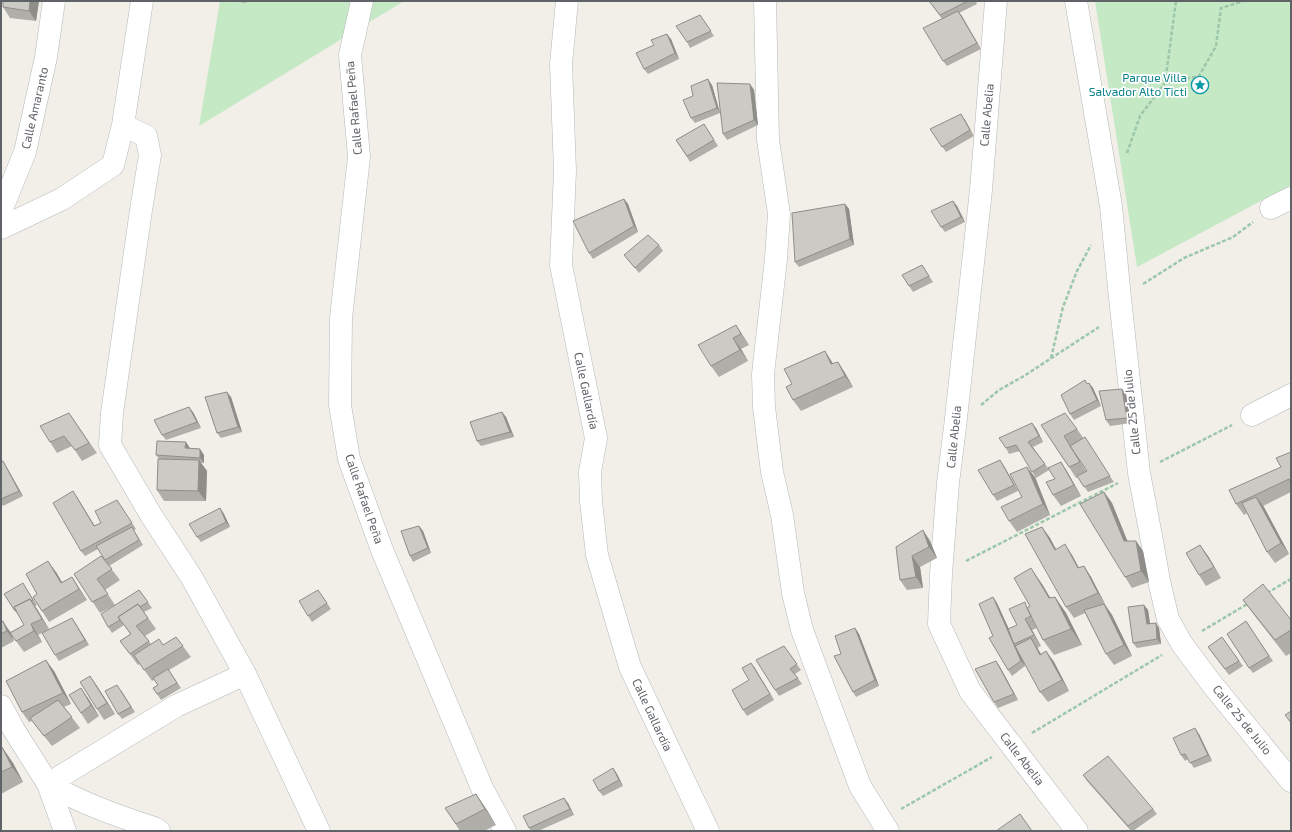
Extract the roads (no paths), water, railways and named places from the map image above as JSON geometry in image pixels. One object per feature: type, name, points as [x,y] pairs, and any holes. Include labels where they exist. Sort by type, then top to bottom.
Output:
[{"type":"street","name":"Calle Amaranto","points":[[1,211],[25,152],[46,57],[54,1]]},
{"type":"street","points":[[1,228],[62,199],[113,166],[123,126],[142,1]]},
{"type":"street","name":"Calle Rafael Peña","points":[[362,1],[350,55],[359,157],[341,318],[340,405],[348,459],[385,558],[482,788],[505,831]]},
{"type":"street","name":"Calle Gallardía","points":[[567,1],[561,64],[566,171],[561,265],[596,438],[590,472],[591,501],[597,555],[630,667],[708,831]]},
{"type":"street","points":[[765,1],[768,140],[779,214],[776,260],[763,374],[764,407],[772,472],[782,515],[793,593],[802,630],[860,786],[885,826]]},
{"type":"street","name":"Calle Abelia","points":[[996,1],[981,190],[948,483],[938,624],[970,692],[1077,831]]},
{"type":"street","name":"Calle 25 de Julio","points":[[1076,1],[1111,206],[1139,472],[1152,540],[1158,582],[1168,619],[1182,644],[1291,782]]},
{"type":"street","points":[[123,126],[146,136],[150,155],[116,389],[110,445],[151,515],[192,578],[245,674],[318,831]]},
{"type":"street","points":[[1271,208],[1291,198]]},
{"type":"street","points":[[1252,415],[1291,395]]},
{"type":"street","points":[[48,784],[176,706],[245,674]]},
{"type":"street","points":[[1,706],[14,730],[48,784],[65,831]]},
{"type":"street","points":[[48,784],[72,797],[159,831]]},
{"type":"place","name":"Parque Villa Salvador Alto Ticti","points":[[1200,85]]}]
